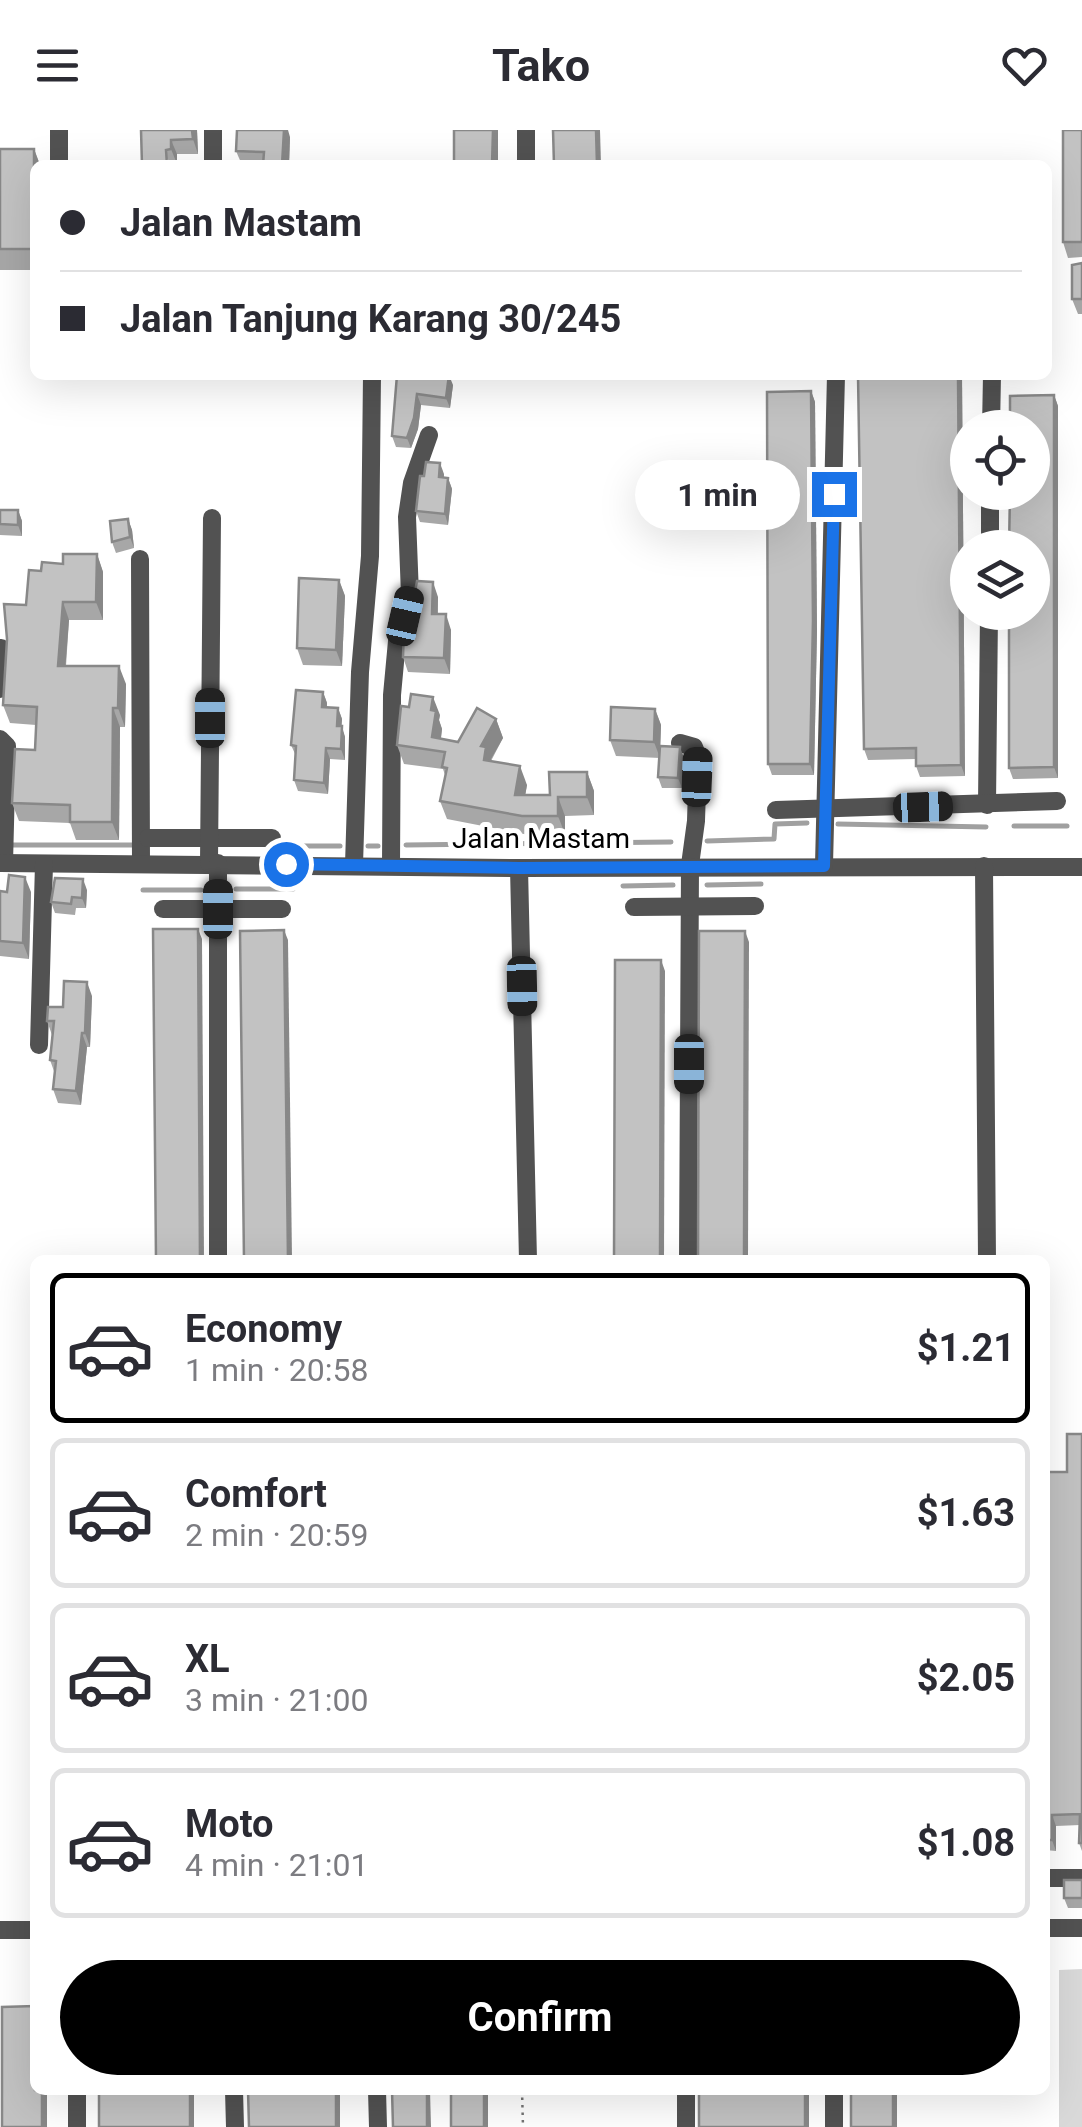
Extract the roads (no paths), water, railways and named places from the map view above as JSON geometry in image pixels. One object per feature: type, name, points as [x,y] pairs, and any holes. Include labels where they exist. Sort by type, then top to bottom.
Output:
[{"type":"street","points":[[59,130],[59,160]]},
{"type":"street","points":[[213,130],[213,160]]},
{"type":"street","points":[[526,130],[526,160]]},
{"type":"street","points":[[354,865],[360,672],[370,556],[372,380]]},
{"type":"street","points":[[824,866],[836,380]]},
{"type":"street","points":[[991,410],[992,380]]},
{"type":"street","points":[[392,865],[392,695],[397,641],[410,596],[407,517],[412,483],[429,435]]},
{"type":"street","points":[[212,518],[210,838],[218,909],[218,1255]]},
{"type":"street","points":[[140,560],[144,835],[140,861]]},
{"type":"street","points":[[987,805],[989,630]]},
{"type":"street","points":[[0,690],[2,648]]},
{"type":"street","points":[[0,739],[7,746],[4,854]]},
{"type":"street","points":[[680,743],[688,743],[698,752],[690,866],[688,1255]]},
{"type":"street","points":[[776,810],[1056,802]]},
{"type":"street","points":[[144,835],[272,838]]},
{"type":"street","name":"Jalan Mastam","points":[[4,854],[44,864],[140,861],[519,868],[1082,866]]},
{"type":"street","points":[[39,1045],[44,864]]},
{"type":"street","points":[[984,866],[987,1255]]},
{"type":"street","points":[[519,868],[528,1255]]},
{"type":"street","points":[[634,906],[754,906]]},
{"type":"street","points":[[163,909],[282,909]]},
{"type":"street","points":[[1050,1878],[1082,1878]]},
{"type":"street","points":[[1050,1928],[1082,1928]]},
{"type":"street","points":[[0,1930],[30,1930]]},
{"type":"street","points":[[77,2095],[78,2127]]},
{"type":"street","points":[[234,2095],[234,2127]]},
{"type":"street","points":[[377,2095],[378,2127]]},
{"type":"street","points":[[686,2095],[686,2127]]},
{"type":"street","points":[[834,2095],[834,2127]]},
{"type":"waterway","points":[[707,841],[774,839],[775,824],[807,823]]},
{"type":"waterway","points":[[838,824],[986,827]]},
{"type":"waterway","points":[[1014,826],[1067,826]]},
{"type":"waterway","points":[[406,845],[671,842]]},
{"type":"waterway","points":[[8,845],[137,845]]},
{"type":"waterway","points":[[268,846],[340,846]]},
{"type":"waterway","points":[[368,846],[378,846]]},
{"type":"waterway","points":[[707,885],[761,884]]},
{"type":"waterway","points":[[623,886],[673,885]]},
{"type":"waterway","points":[[236,889],[293,889]]},
{"type":"waterway","points":[[143,890],[201,890]]}]
